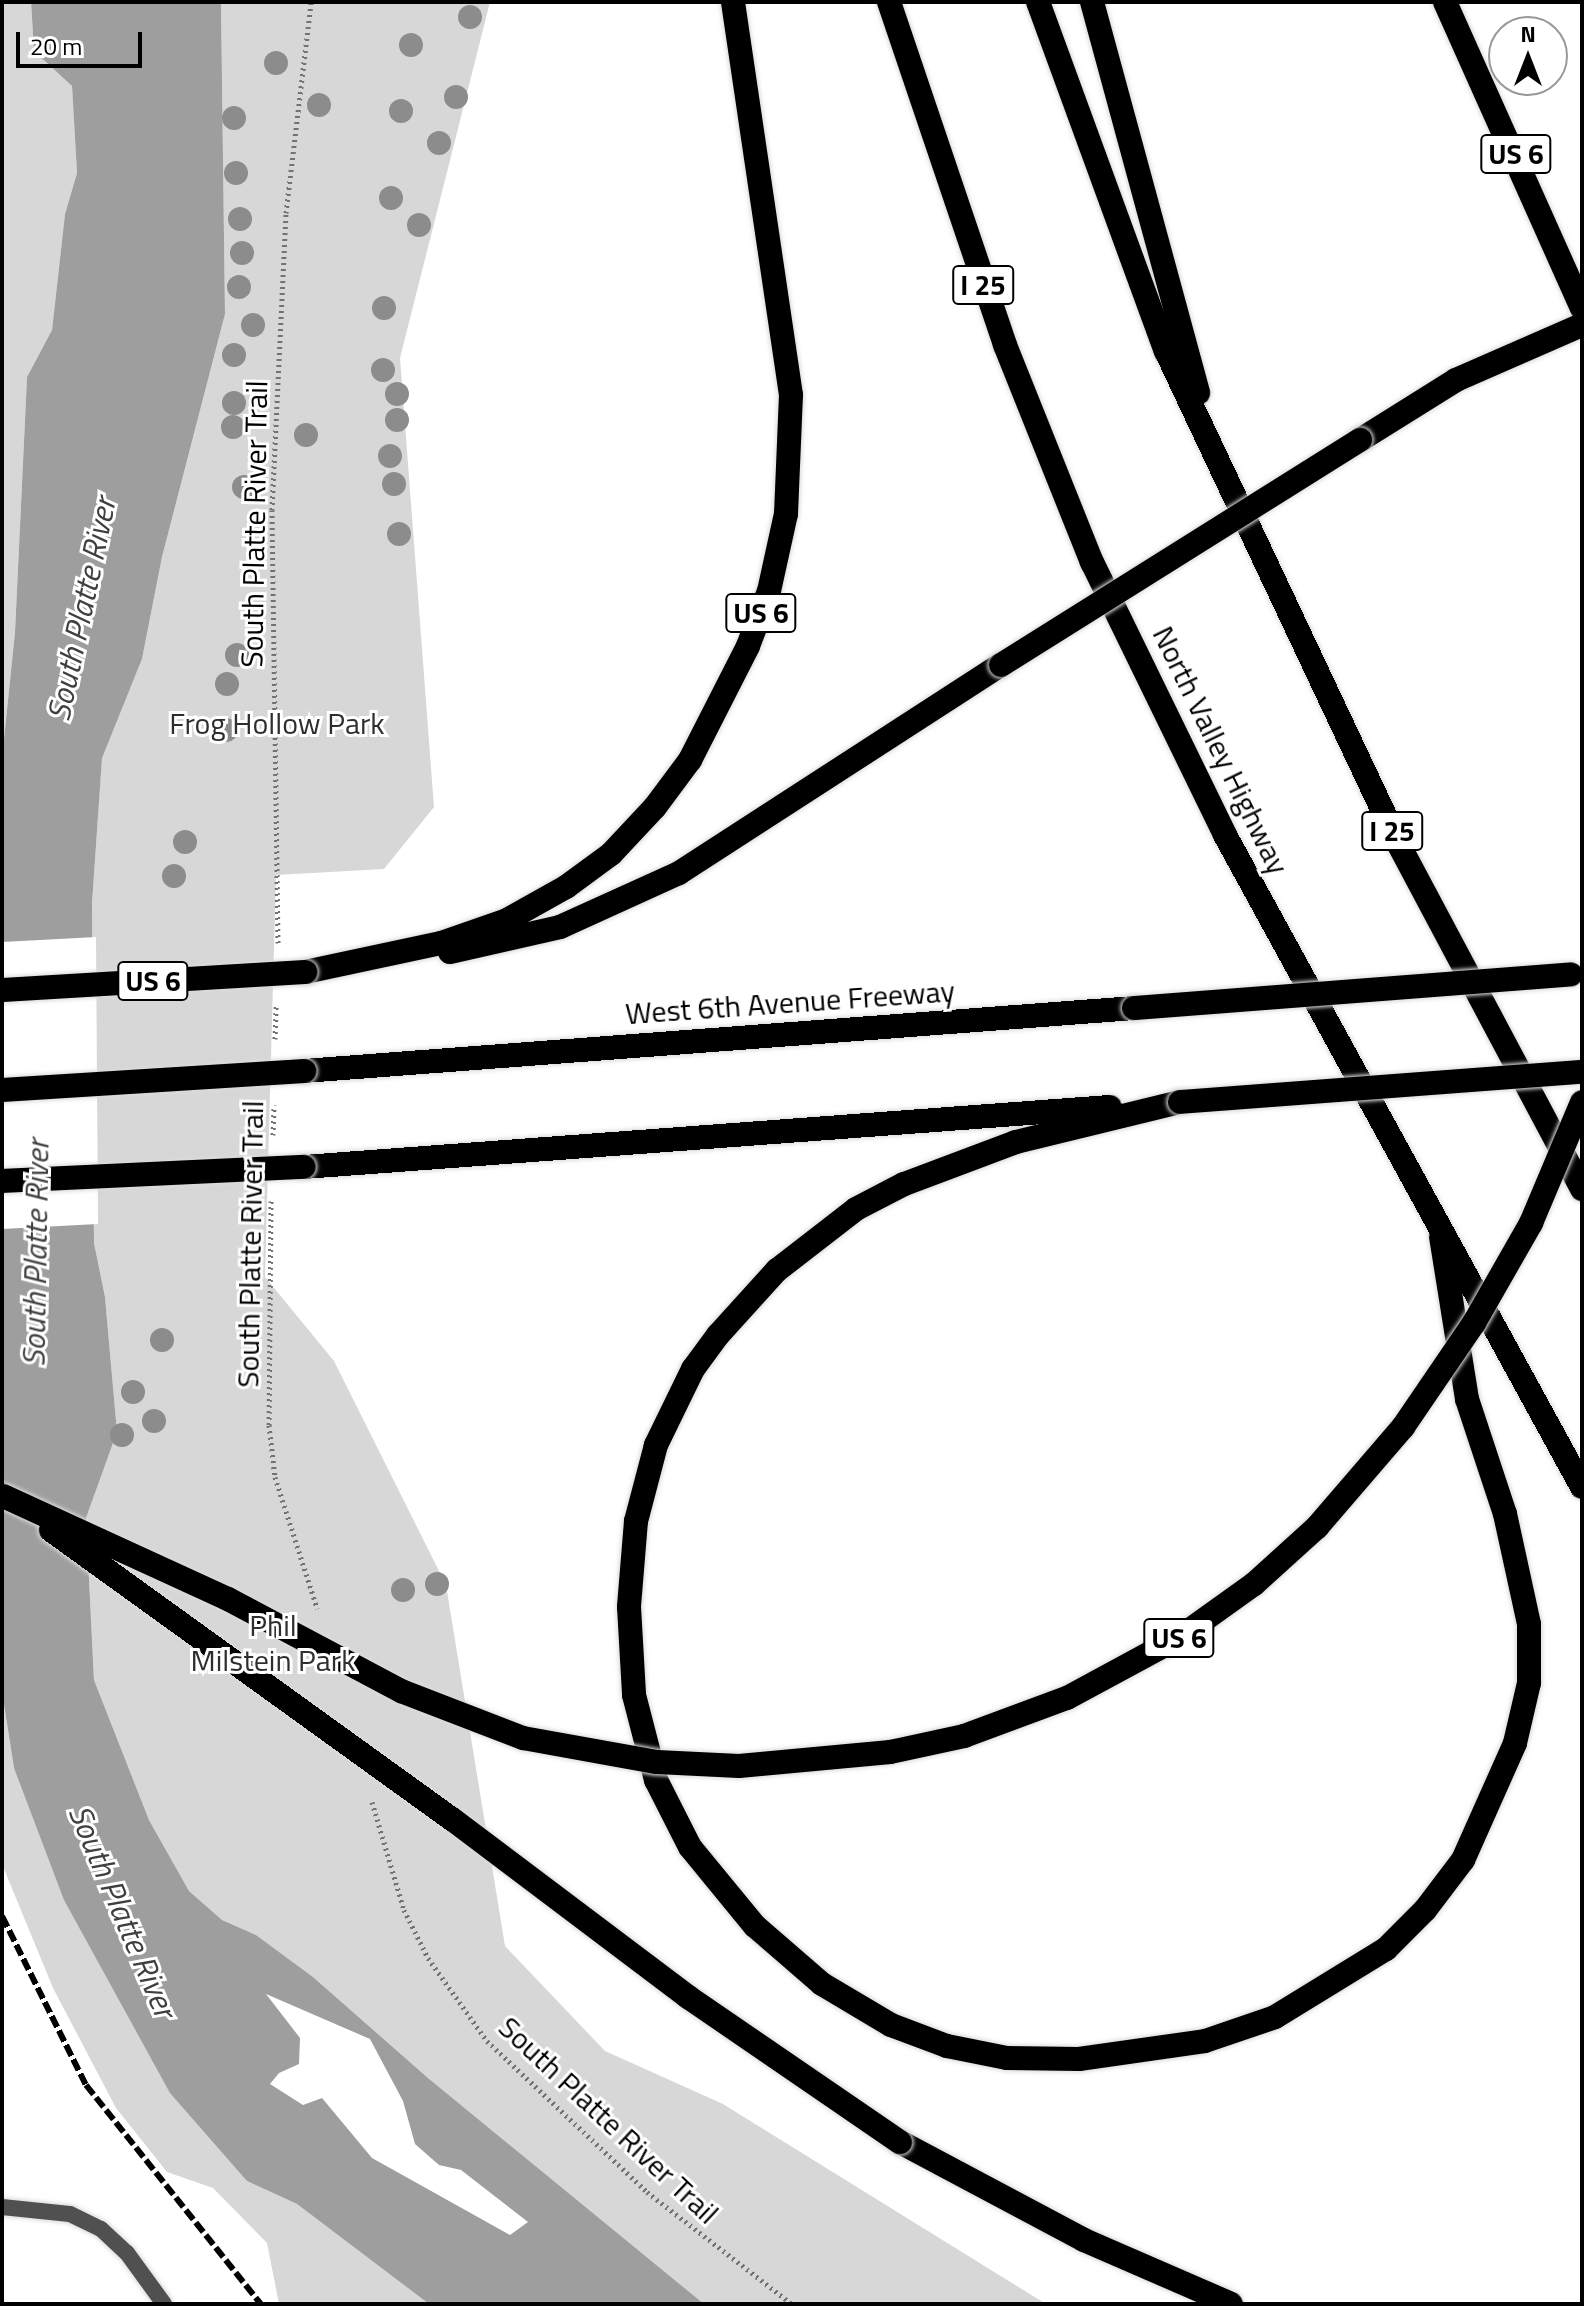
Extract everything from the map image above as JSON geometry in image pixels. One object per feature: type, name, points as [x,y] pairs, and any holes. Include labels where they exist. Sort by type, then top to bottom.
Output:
[{"type":"highway","name":"US 6","points":[[2,990],[305,972],[441,943],[507,920],[566,887],[611,854],[664,795],[690,760],[748,646],[769,591],[786,514],[791,395],[733,2]]},
{"type":"highway","name":"North Valley Highway","points":[[889,2],[1005,345],[1092,562],[1225,835],[1441,1237],[1582,1487]]},
{"type":"highway","name":"I 25","points":[[1038,2],[1124,245],[1219,465],[1398,843],[1582,1189]]},
{"type":"highway","points":[[1092,2],[1219,465]]},
{"type":"highway","name":"US 6","points":[[1445,2],[1582,308]]},
{"type":"highway","points":[[305,972],[476,948],[590,916],[679,873],[1001,665],[1456,380],[1582,325]]},
{"type":"highway","name":"West 6th Avenue Freeway","points":[[2,1090],[304,1071],[1577,974]]},
{"type":"highway","points":[[2,1181],[304,1167],[1582,1072]]},
{"type":"highway","points":[[1180,1102],[1016,1142],[904,1184],[856,1209],[777,1270],[718,1335],[693,1369],[656,1445],[636,1521],[629,1607],[634,1695],[660,1790],[690,1847],[755,1926],[822,1984],[891,2025],[947,2046],[1007,2058],[1092,2058],[1205,2041],[1275,2017],[1386,1949],[1425,1910],[1463,1860],[1515,1743],[1529,1683],[1529,1624],[1509,1528],[1467,1399],[1441,1237]]},
{"type":"highway","name":"US 6","points":[[2,1496],[228,1599],[401,1691],[523,1738],[657,1762],[739,1766],[890,1752],[964,1736],[1067,1698],[1180,1637],[1254,1584],[1317,1527],[1403,1427],[1474,1323],[1531,1223],[1582,1102]]},
{"type":"highway","points":[[2,1496],[796,2074],[990,2192],[1231,2304]]},
{"type":"street","points":[[2,2207],[70,2214],[101,2229],[127,2253],[164,2304]]},
{"type":"path","name":"South Platte River Trail","points":[[278,954],[272,510],[286,213],[311,2]]},
{"type":"path","points":[[275,1046],[276,1000]]},
{"type":"path","name":"South Platte River Trail","points":[[273,1152],[274,1091]]},
{"type":"path","name":"South Platte River Trail","points":[[272,1198],[269,1425],[275,1477],[320,1619]]},
{"type":"path","name":"South Platte River Trail","points":[[370,1795],[404,1910],[428,1958],[487,2041],[647,2192],[792,2304]]},
{"type":"green space","points":[[2,2],[31,2],[34,51],[72,86],[77,173],[65,214],[52,330],[27,377],[15,632],[2,758]]},
{"type":"green space","points":[[221,2],[490,2],[400,358],[434,807],[384,869],[276,875],[265,1277],[334,1361],[446,1585],[505,1946],[605,2051],[723,2104],[1046,2304],[704,2304],[428,2078],[313,1977],[256,1935],[222,1920],[189,1891],[149,1820],[94,1680],[86,1518],[117,1432],[105,1297],[94,1243],[92,904],[102,757],[142,659],[162,557],[225,314]]},
{"type":"green space","points":[[2,1692],[14,1768],[247,2181],[297,2204],[429,2304],[279,2304],[267,2243],[213,2188],[167,2172],[116,2108],[53,1988],[2,1864]]},
{"type":"water","name":"South Platte River","points":[[31,2],[221,2],[225,314],[162,557],[142,659],[102,758],[92,904],[94,1243],[105,1297],[117,1432],[86,1518],[94,1680],[149,1820],[189,1891],[222,1920],[256,1935],[313,1977],[428,2078],[704,2304],[429,2304],[297,2204],[247,2181],[170,2093],[64,1900],[14,1768],[2,1692],[2,758],[15,632],[27,377],[52,330],[65,214],[77,173],[72,86],[34,51]],"holes":[[[266,1994],[370,2039],[403,2101],[415,2144],[439,2165],[461,2170],[528,2222],[510,2235],[372,2158],[322,2098],[303,2105],[270,2084],[279,2073],[299,2064],[300,2038]]]},
{"type":"pier","points":[[96,937],[98,1224],[2,1229],[2,942]]},
{"type":"railway","points":[[2,1916],[86,2085],[261,2304]]},
{"type":"park label","name":"Frog Hollow Park","points":[[277,723]]},
{"type":"park label","name":"Phil Milstein Park","points":[[273,1642]]}]
